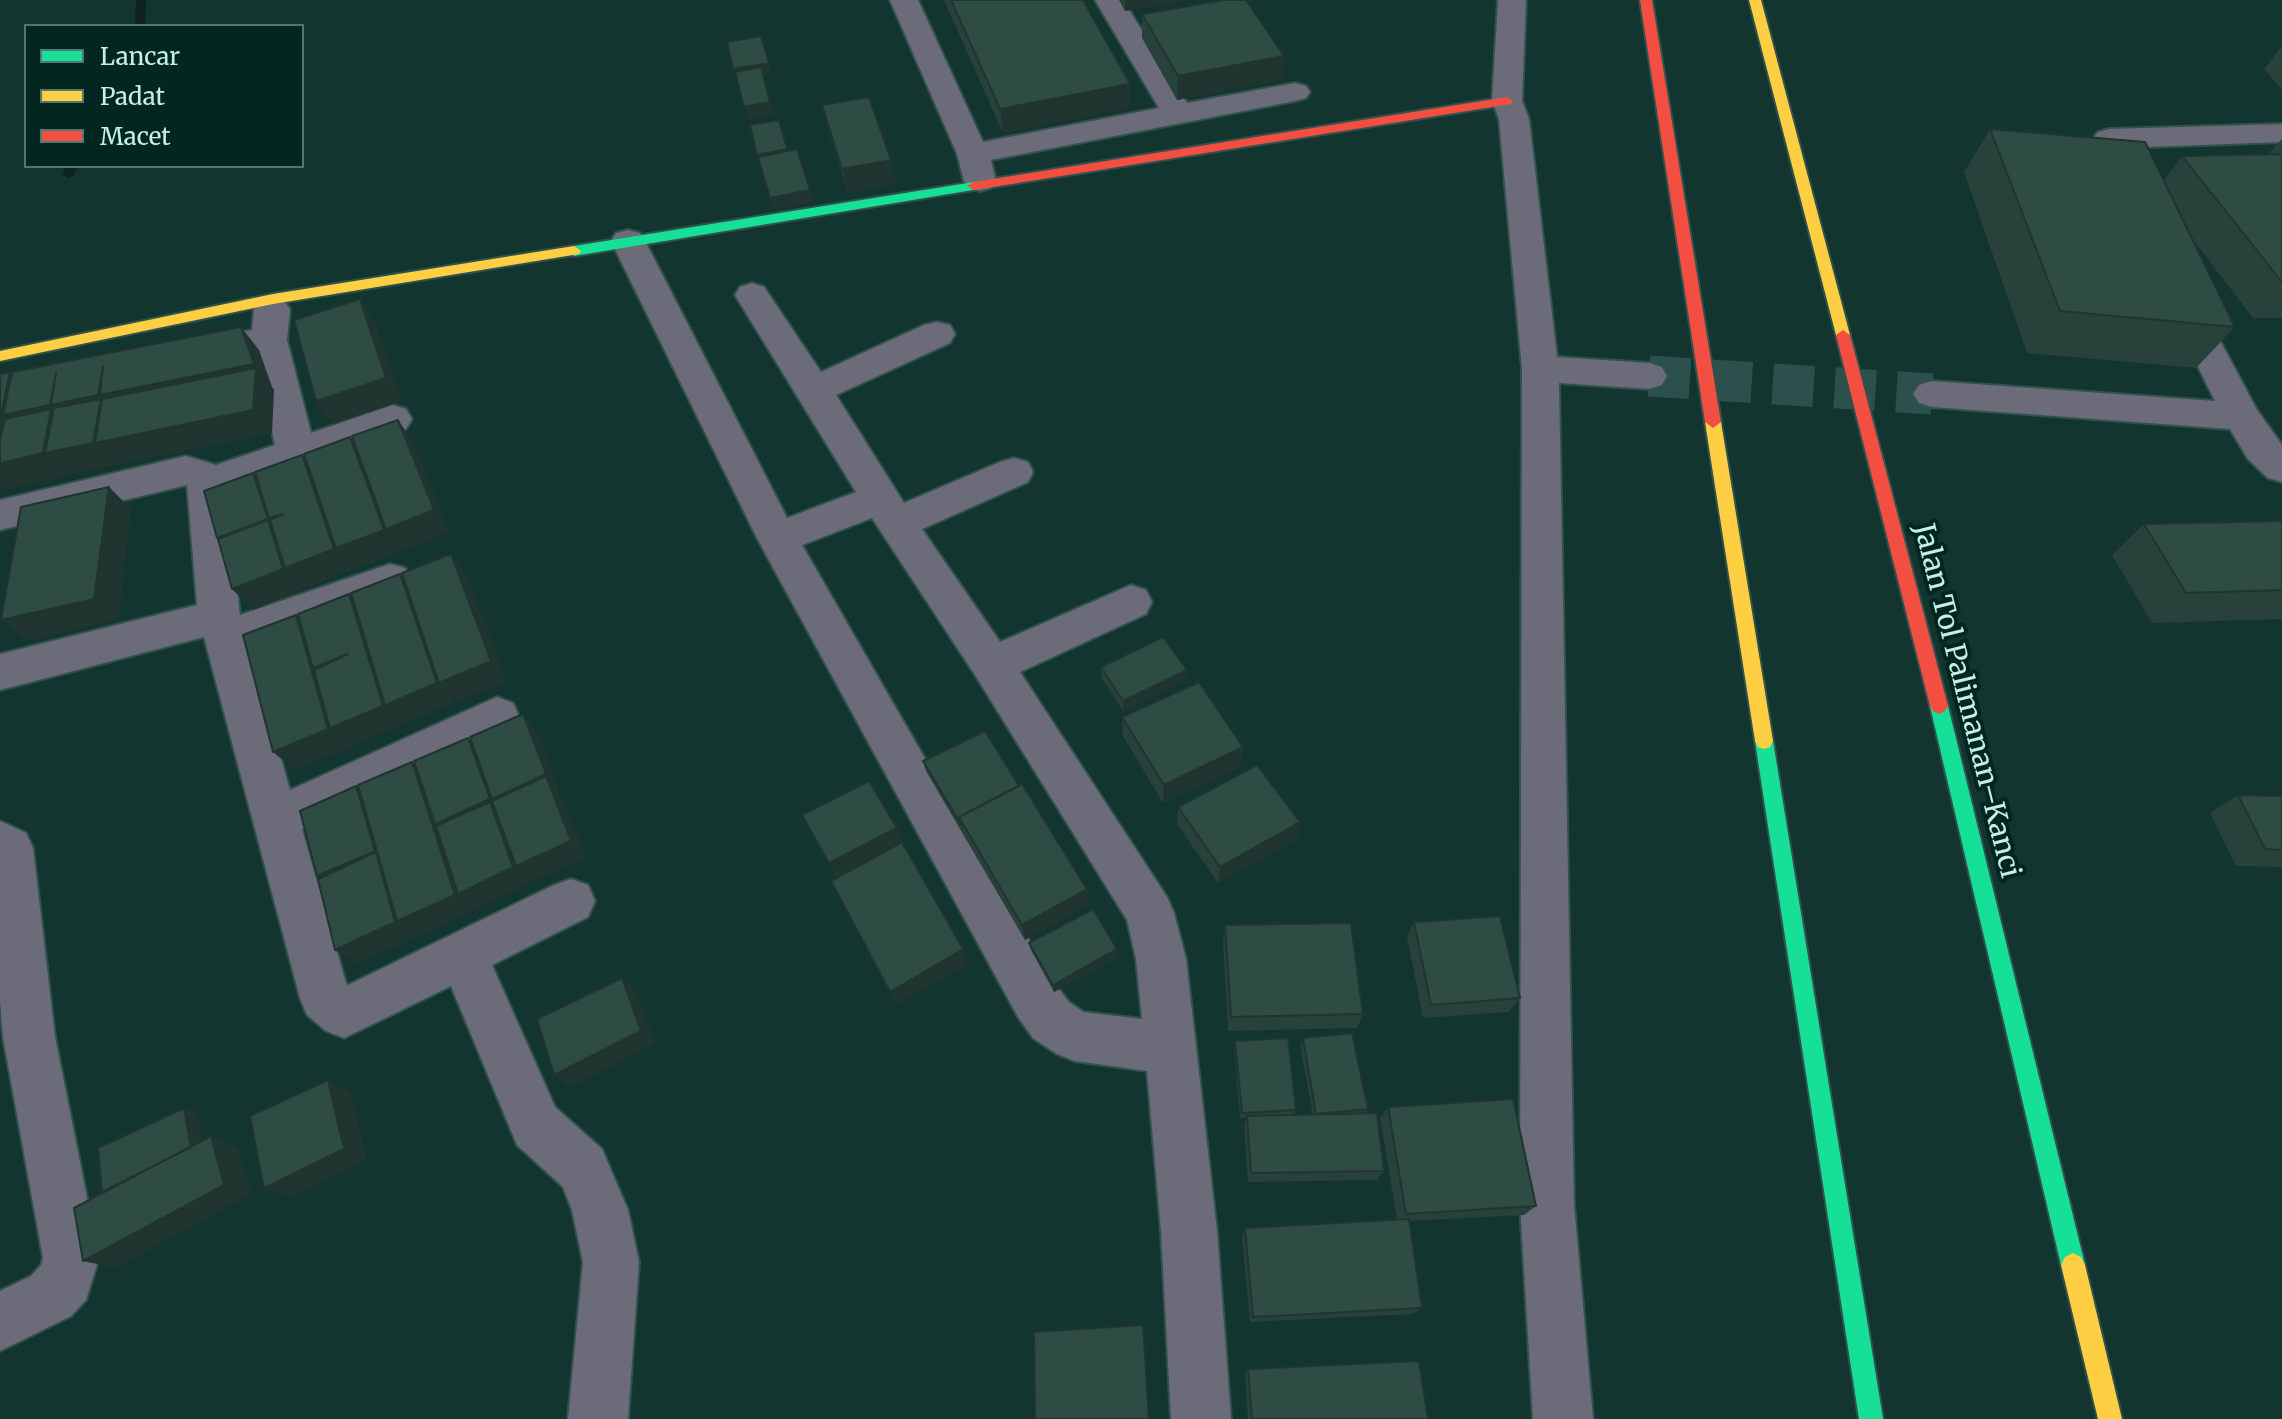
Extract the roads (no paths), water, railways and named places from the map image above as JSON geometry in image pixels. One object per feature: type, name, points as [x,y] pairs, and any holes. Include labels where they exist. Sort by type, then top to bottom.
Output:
[{"type":"main road","points":[[1646,0],[1871,1419]]},
{"type":"main road","name":"Jalan Tol Palimanan–Kanci","points":[[1755,0],[1916,610],[2110,1419]]},
{"type":"main road","points":[[0,356],[273,299],[1507,101]]},
{"type":"street","points":[[904,0],[973,154],[982,187]]},
{"type":"street","points":[[1512,0],[1507,101],[1514,119],[1540,369],[1547,1204],[1563,1419]]},
{"type":"street","points":[[1117,13],[1178,114]]},
{"type":"street","points":[[1117,13],[1155,20]]},
{"type":"street","points":[[973,154],[1295,92]]},
{"type":"street","points":[[2146,227],[2104,145],[2109,139],[2282,133]]},
{"type":"street","points":[[628,241],[777,538],[1036,1000],[1051,1020],[1075,1036],[1169,1048]]},
{"type":"street","points":[[2167,268],[2241,416],[2262,449],[2282,468]]},
{"type":"street","points":[[752,295],[1150,913],[1161,959],[1189,1231],[1201,1419]]},
{"type":"street","points":[[273,299],[269,340],[296,451]]},
{"type":"street","points":[[814,390],[937,334]]},
{"type":"street","points":[[162,358],[269,340]]},
{"type":"street","points":[[0,388],[117,366]]},
{"type":"street","points":[[1540,369],[1649,376]]},
{"type":"street","points":[[1932,394],[2241,416]]},
{"type":"street","points":[[206,483],[393,419]]},
{"type":"street","points":[[0,515],[186,470],[201,473],[206,483],[223,626],[325,998],[344,1013],[571,901]]},
{"type":"street","points":[[777,538],[889,511],[1014,472]]},
{"type":"street","points":[[0,672],[223,626],[418,571]]},
{"type":"street","points":[[992,665],[1131,602]]},
{"type":"street","points":[[276,819],[497,716]]},
{"type":"street","points":[[0,842],[9,848],[14,1043],[71,1258],[66,1280],[51,1296],[0,1322]]},
{"type":"street","points":[[463,955],[536,1126],[583,1168],[600,1210],[611,1262],[598,1419]]},
{"type":"waterway","points":[[140,24],[141,0]]},
{"type":"waterway","points":[[68,174],[72,168]]},
{"type":"tunnel","points":[[1649,376],[1932,394]]}]
